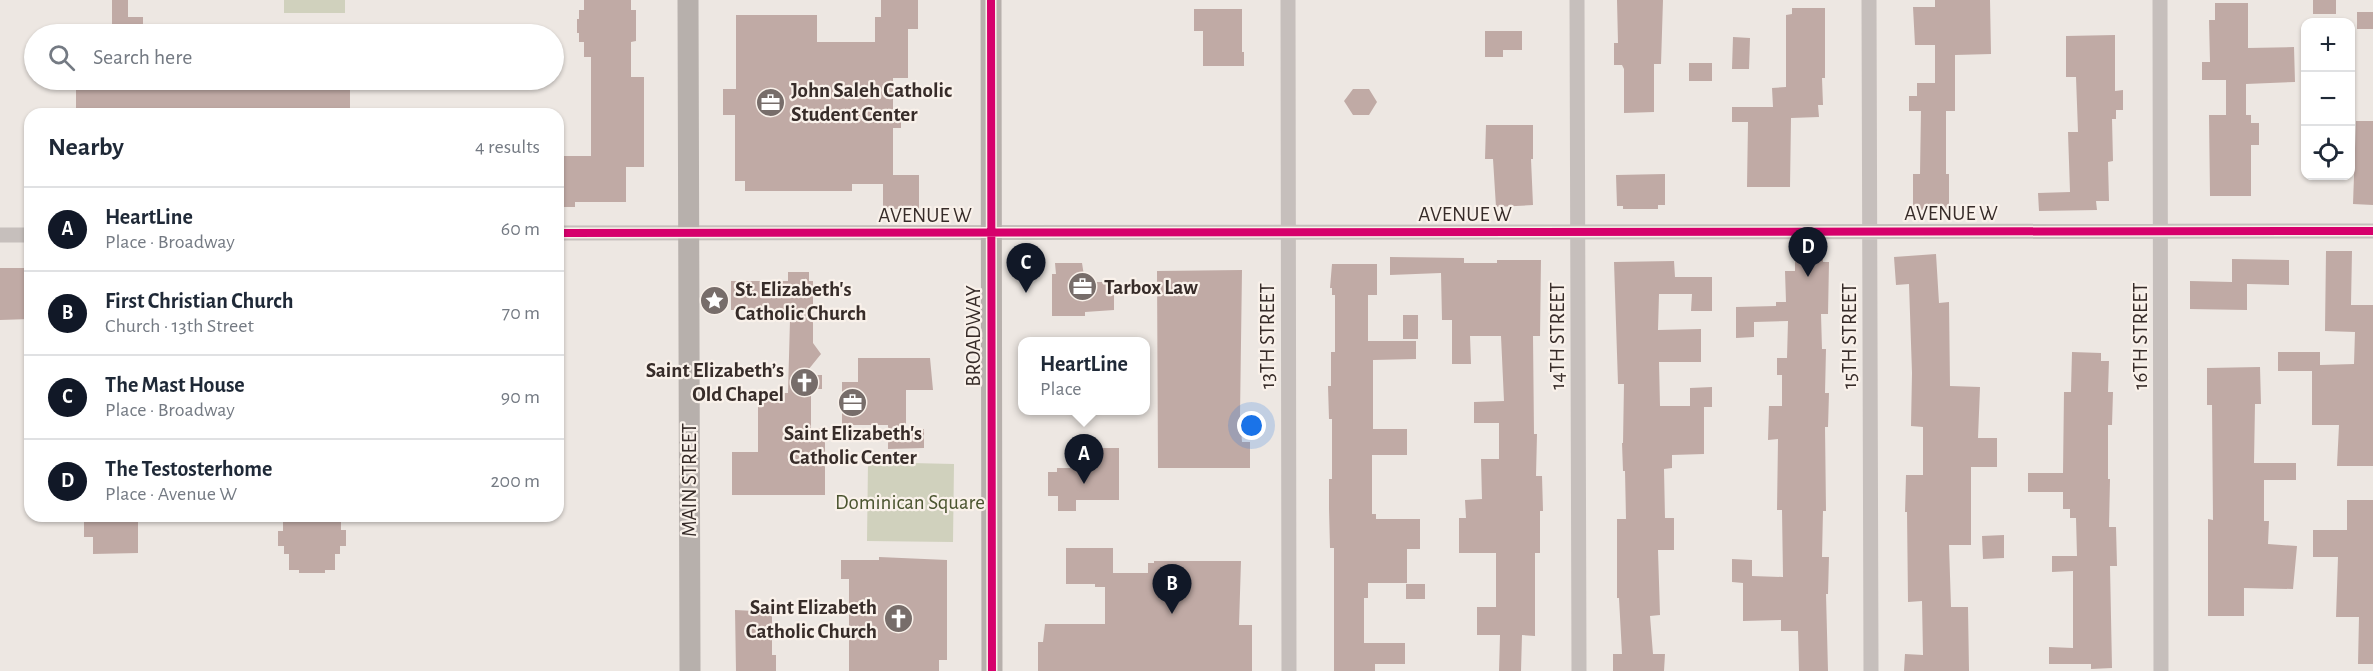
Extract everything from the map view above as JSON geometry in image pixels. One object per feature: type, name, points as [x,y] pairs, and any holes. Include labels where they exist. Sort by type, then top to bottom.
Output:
[{"type":"street","name":"MAIN STREET","points":[[688,0],[690,671]]},
{"type":"street","name":"BROADWAY","points":[[991,0],[992,671]]},
{"type":"street","name":"13TH STREET","points":[[1288,0],[1289,671]]},
{"type":"street","name":"14TH STREET","points":[[1577,0],[1579,671]]},
{"type":"street","name":"15TH STREET","points":[[1869,0],[1871,671]]},
{"type":"street","name":"16TH STREET","points":[[2160,0],[2161,671]]},
{"type":"street","name":"AVENUE W","points":[[564,233],[2373,231]]},
{"type":"street","points":[[0,235],[24,235]]},
{"type":"green space","points":[[284,0],[345,0],[345,13],[284,13]]},
{"type":"green space","name":"Dominican Square","points":[[868,462],[954,464],[953,542],[867,541]]},
{"type":"building","points":[[112,0],[128,0],[128,17],[143,17],[143,24],[112,24]]},
{"type":"building","points":[[584,0],[631,0],[631,10],[636,10],[636,41],[631,42],[631,77],[644,77],[644,167],[626,167],[626,202],[575,202],[575,207],[564,207],[564,156],[591,156],[591,57],[584,57],[584,42],[579,42],[579,33],[577,33],[579,10],[584,10]]},
{"type":"building","points":[[881,0],[918,0],[918,29],[908,29],[908,78],[893,78],[893,112],[901,112],[901,128],[893,128],[893,175],[919,175],[919,209],[883,209],[883,184],[852,184],[852,191],[745,191],[745,181],[735,181],[735,115],[723,115],[723,89],[736,89],[736,15],[817,15],[817,42],[875,42],[875,17],[881,17]]},
{"type":"building","points":[[1617,0],[1663,0],[1661,64],[1654,64],[1654,112],[1624,113],[1624,69],[1622,65],[1614,65],[1614,43],[1618,43]]},
{"type":"building","points":[[1935,0],[1990,0],[1991,54],[1955,55],[1955,111],[1946,111],[1946,174],[1949,174],[1949,210],[1913,210],[1913,174],[1920,174],[1921,111],[1909,111],[1909,96],[1917,96],[1917,83],[1935,83],[1935,45],[1915,45],[1913,7],[1935,7]]},
{"type":"building","points":[[2313,0],[2336,0],[2336,14],[2313,14]]},
{"type":"building","points":[[2215,3],[2248,3],[2248,48],[2294,47],[2295,82],[2246,84],[2246,115],[2251,115],[2251,123],[2259,123],[2259,145],[2251,145],[2251,196],[2210,196],[2209,115],[2226,115],[2226,80],[2202,80],[2202,62],[2210,62],[2209,20],[2215,20]]},
{"type":"building","points":[[1792,8],[1825,8],[1823,105],[1818,105],[1819,117],[1791,118],[1790,187],[1747,187],[1748,122],[1732,122],[1732,107],[1773,107],[1772,88],[1786,87],[1786,15],[1792,14]]},
{"type":"building","points":[[1194,9],[1242,9],[1244,66],[1203,66],[1203,31],[1194,31]]},
{"type":"building","points":[[2357,12],[2373,12],[2373,29],[2357,29]]},
{"type":"building","points":[[1485,31],[1522,31],[1522,50],[1503,50],[1503,57],[1485,57]]},
{"type":"building","points":[[2115,35],[2115,91],[2123,90],[2123,110],[2116,110],[2116,119],[2112,119],[2113,161],[2108,162],[2109,201],[2096,201],[2097,210],[2039,211],[2038,193],[2070,192],[2068,132],[2078,132],[2076,77],[2066,77],[2066,36]]},
{"type":"building","points":[[1733,37],[1750,38],[1749,69],[1732,69]]},
{"type":"building","points":[[1689,63],[1712,63],[1712,81],[1689,81]]},
{"type":"building","points":[[1353,89],[1369,89],[1377,102],[1369,115],[1353,115],[1344,101]]},
{"type":"building","points":[[76,90],[350,90],[350,108],[76,108]]},
{"type":"building","points":[[2356,121],[2373,121],[2373,205],[2353,204]]},
{"type":"building","points":[[1486,125],[1533,125],[1533,159],[1531,159],[1533,205],[1496,207],[1493,159],[1485,159]]},
{"type":"building","points":[[1665,174],[1665,205],[1658,205],[1658,209],[1623,209],[1623,206],[1617,206],[1616,175]]},
{"type":"building","points":[[2326,251],[2352,251],[2351,305],[2373,305],[2373,466],[2337,466],[2339,425],[2312,425],[2312,371],[2278,371],[2278,352],[2320,352],[2320,365],[2354,364],[2355,332],[2325,331]]},
{"type":"building","points":[[1936,254],[1939,303],[1949,302],[1950,386],[1980,387],[1978,438],[1997,438],[1997,467],[1971,467],[1971,545],[1949,545],[1951,607],[1968,607],[1969,671],[1904,671],[1905,654],[1923,655],[1922,601],[1908,602],[1907,512],[1905,512],[1906,475],[1923,475],[1923,427],[1911,426],[1909,284],[1896,285],[1894,257]]},
{"type":"building","points":[[1795,256],[1823,256],[1823,262],[1829,262],[1828,314],[1821,314],[1822,349],[1826,349],[1825,393],[1829,393],[1828,427],[1825,427],[1826,511],[1823,511],[1822,557],[1829,557],[1828,594],[1826,594],[1828,671],[1799,671],[1798,631],[1781,631],[1781,620],[1743,621],[1743,583],[1732,582],[1732,559],[1752,560],[1752,576],[1783,577],[1782,510],[1777,510],[1778,439],[1768,440],[1769,406],[1782,406],[1782,375],[1777,375],[1777,358],[1787,358],[1788,321],[1754,322],[1754,337],[1736,338],[1736,307],[1776,306],[1776,302],[1786,302],[1785,271],[1795,271]]},
{"type":"building","points":[[1390,257],[1464,258],[1464,263],[1541,260],[1540,336],[1533,336],[1534,434],[1537,434],[1536,476],[1542,476],[1543,511],[1540,511],[1540,553],[1535,553],[1535,636],[1522,635],[1521,671],[1499,671],[1500,635],[1477,635],[1477,607],[1496,607],[1496,553],[1459,553],[1459,518],[1466,518],[1465,500],[1482,499],[1481,459],[1499,459],[1499,423],[1474,423],[1474,402],[1504,401],[1501,336],[1470,336],[1471,364],[1452,364],[1452,320],[1442,320],[1441,273],[1390,275]]},
{"type":"building","points":[[2232,259],[2289,260],[2289,285],[2247,284],[2247,310],[2190,309],[2190,281],[2232,282]]},
{"type":"building","points":[[1674,261],[1675,277],[1712,277],[1712,311],[1691,311],[1692,294],[1659,294],[1658,330],[1701,329],[1701,362],[1659,362],[1660,406],[1690,406],[1690,388],[1712,387],[1712,407],[1704,407],[1704,454],[1672,455],[1672,468],[1664,469],[1665,518],[1674,518],[1674,550],[1658,550],[1660,615],[1650,616],[1653,654],[1665,654],[1664,671],[1613,671],[1613,654],[1622,654],[1619,598],[1617,598],[1617,519],[1626,519],[1622,443],[1624,384],[1618,384],[1614,262]]},
{"type":"building","name":"Tarbox Law","points":[[1055,263],[1082,263],[1085,282],[1114,282],[1114,310],[1085,312],[1085,316],[1052,316],[1052,274],[1056,274]]},
{"type":"building","points":[[1332,264],[1377,264],[1377,295],[1368,295],[1368,341],[1416,341],[1416,359],[1373,360],[1373,429],[1407,429],[1407,455],[1372,455],[1372,514],[1376,514],[1376,519],[1420,519],[1420,549],[1407,549],[1407,583],[1368,583],[1368,598],[1364,598],[1364,643],[1405,643],[1405,664],[1375,664],[1375,671],[1334,671],[1334,548],[1330,548],[1329,509],[1329,479],[1332,479],[1332,419],[1329,419],[1328,386],[1331,386],[1331,352],[1335,352],[1335,295],[1332,295],[1332,288],[1330,288]]},
{"type":"building","points":[[0,268],[24,268],[24,319],[0,320]]},
{"type":"building","points":[[1242,270],[1240,415],[1242,442],[1250,442],[1250,468],[1158,468],[1157,271]]},
{"type":"building","name":"Saint Elizabeth’s Old Chapel","points":[[788,272],[809,272],[809,281],[813,281],[813,343],[821,354],[804,375],[822,375],[822,389],[811,389],[811,428],[825,428],[825,495],[732,495],[732,452],[758,452],[758,393],[788,393],[790,320],[788,320],[788,310],[731,310],[731,281],[788,281]]},
{"type":"building","points":[[1403,315],[1418,315],[1418,339],[1403,339]]},
{"type":"building","points":[[2072,352],[2101,353],[2101,361],[2109,361],[2108,392],[2113,392],[2112,425],[2108,425],[2109,527],[2116,527],[2117,566],[2110,566],[2112,668],[2091,669],[2091,664],[2049,664],[2049,647],[2073,648],[2073,571],[2052,572],[2052,556],[2077,556],[2076,518],[2070,518],[2070,509],[2063,509],[2063,492],[2028,492],[2028,473],[2063,473],[2064,392],[2071,392]]},
{"type":"building","name":"Saint Elizabeth's Catholic Center","points":[[858,358],[930,358],[933,390],[906,390],[906,429],[924,429],[924,448],[888,449],[888,425],[842,425],[842,382],[858,382]]},
{"type":"building","points":[[2260,367],[2261,404],[2255,404],[2254,463],[2296,463],[2296,480],[2264,480],[2264,521],[2269,521],[2268,544],[2297,546],[2293,589],[2244,588],[2244,616],[2208,616],[2208,519],[2213,520],[2212,405],[2207,405],[2207,368]]},
{"type":"building","points":[[1088,448],[1119,448],[1119,500],[1076,500],[1076,511],[1058,511],[1058,496],[1048,496],[1048,472],[1057,472],[1057,468],[1088,468]]},
{"type":"building","points":[[2347,500],[2373,500],[2373,664],[2358,664],[2359,617],[2336,617],[2338,557],[2313,557],[2313,530],[2347,530]]},
{"type":"building","points":[[84,522],[138,522],[138,553],[93,554],[93,537],[84,537]]},
{"type":"building","points":[[283,522],[341,522],[341,530],[346,530],[346,546],[340,546],[340,554],[335,554],[335,570],[325,570],[325,573],[299,573],[299,570],[289,570],[289,554],[284,554],[284,546],[278,546],[278,531],[283,531]]},
{"type":"building","points":[[2004,535],[2004,558],[1983,559],[1982,536]]},
{"type":"building","points":[[1066,548],[1113,548],[1113,573],[1148,573],[1148,563],[1154,563],[1154,561],[1241,561],[1239,625],[1252,625],[1252,671],[1038,671],[1038,642],[1043,642],[1045,624],[1105,624],[1105,587],[1095,587],[1095,584],[1066,584]]},
{"type":"building","name":"Saint Elizabeth Catholic Church","points":[[879,557],[947,560],[947,660],[939,660],[939,671],[849,671],[849,579],[841,579],[841,560],[879,560]]},
{"type":"building","points":[[1406,584],[1425,584],[1425,599],[1406,599]]},
{"type":"building","points":[[735,610],[772,612],[772,655],[776,655],[776,671],[736,671]]},
{"type":"cycle path","points":[[991,0],[992,671]]},
{"type":"cycle path","points":[[564,233],[2373,231]]},
{"type":"place","name":"John Saleh Catholic Student Center","points":[[770,102]]},
{"type":"place","name":"The Testosterhome","points":[[1808,277]]},
{"type":"place","name":"Tarbox Law","points":[[1083,287]]},
{"type":"place","name":"The Mast House","points":[[1026,293]]},
{"type":"place","name":"St. Elizabeth's Catholic Church","points":[[714,301]]},
{"type":"place","name":"Saint Elizabeth’s Old Chapel","points":[[805,382]]},
{"type":"place","name":"Saint Elizabeth's Catholic Center","points":[[853,402]]},
{"type":"place","name":"HeartLine","points":[[1084,484]]},
{"type":"place","name":"First Christian Church","points":[[1172,614]]},
{"type":"place","name":"Saint Elizabeth Catholic Church","points":[[898,619]]}]
